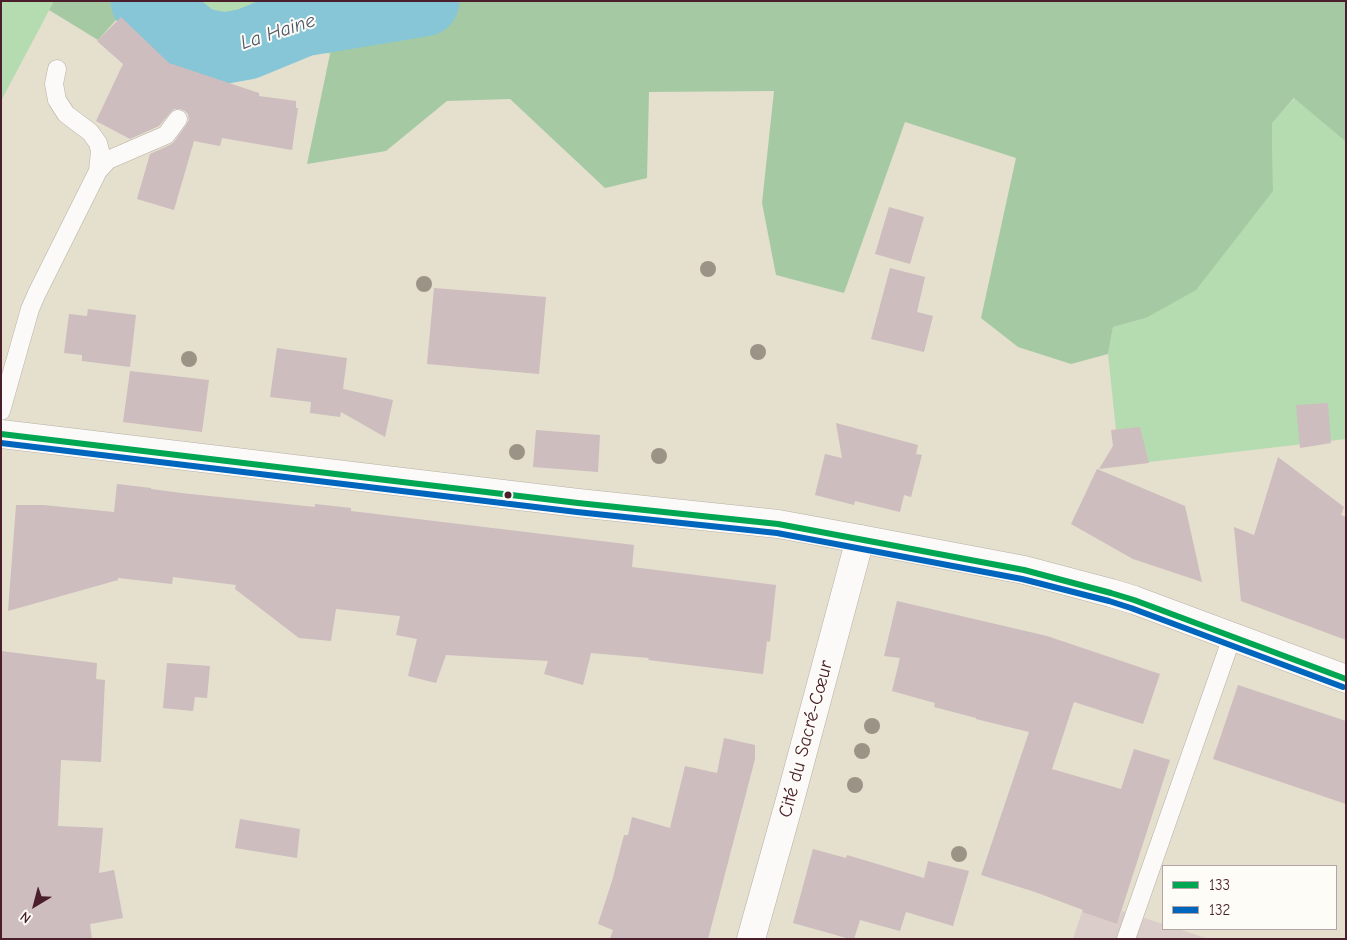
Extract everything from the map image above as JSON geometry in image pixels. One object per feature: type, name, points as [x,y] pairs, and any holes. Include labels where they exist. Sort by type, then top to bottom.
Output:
[{"type":"street","points":[[1,434],[778,524],[1034,572],[1134,600],[1346,679]]},
{"type":"street","name":"Cité du Sacré-Cœur","points":[[751,939],[860,539]]},
{"type":"lane","points":[[57,69],[54,84],[57,100],[66,114],[90,132],[98,143],[100,151],[98,171]]},
{"type":"lane","points":[[1,412],[34,301],[98,171],[108,160],[166,135],[178,119]]},
{"type":"lane","points":[[1126,939],[1232,637]]},
{"type":"shaded area","points":[[1122,911],[1162,924],[1162,930],[1181,930],[1209,939],[1073,939],[1082,912],[1117,924]]},
{"type":"green space","points":[[1,1],[54,1],[1,101]]},
{"type":"green space","points":[[54,1],[133,1],[98,40],[49,10]]},
{"type":"green space","points":[[174,1],[371,1],[371,8],[330,54],[219,29]]},
{"type":"green space","points":[[371,1],[1346,1],[1346,142],[1294,98],[1272,123],[1273,191],[1196,290],[1146,318],[1113,327],[1108,354],[1071,364],[1018,347],[981,318],[1016,158],[905,122],[844,293],[776,275],[762,203],[774,91],[649,92],[647,178],[605,188],[510,99],[447,101],[386,151],[307,164],[330,54],[371,8]]},
{"type":"green space","points":[[1295,98],[1346,142],[1346,439],[1149,462],[1118,449],[1108,354],[1113,327],[1146,318],[1273,191],[1272,122]]},
{"type":"building","points":[[121,17],[169,63],[259,93],[259,96],[296,101],[296,108],[298,108],[292,150],[222,138],[220,146],[194,141],[174,210],[137,199],[150,154],[174,142],[189,120],[188,114],[185,111],[174,109],[159,126],[130,139],[96,121],[123,64],[97,41]]},
{"type":"building","points":[[889,207],[924,217],[910,264],[875,254]]},
{"type":"building","points":[[890,268],[925,277],[917,312],[933,316],[924,352],[871,339]]},
{"type":"building","points":[[434,288],[546,297],[539,374],[427,364]]},
{"type":"building","points":[[88,309],[136,315],[130,367],[82,361],[82,355],[64,353],[69,314],[87,316]]},
{"type":"building","points":[[277,348],[347,358],[343,389],[393,400],[385,437],[341,412],[340,417],[310,413],[311,402],[270,397]]},
{"type":"building","points":[[130,371],[209,380],[202,432],[123,422]]},
{"type":"building","points":[[1328,403],[1331,443],[1300,448],[1296,405]]},
{"type":"building","points":[[836,423],[918,445],[916,454],[922,455],[911,497],[904,495],[900,512],[855,501],[854,505],[815,495],[825,454],[842,458]]},
{"type":"building","points":[[1140,427],[1149,463],[1099,469],[1113,446],[1111,430]]},
{"type":"building","points":[[536,430],[600,435],[598,472],[533,467]]},
{"type":"building","points":[[1278,457],[1344,507],[1341,515],[1346,517],[1346,640],[1241,601],[1234,527],[1254,535]]},
{"type":"building","points":[[1097,469],[1185,506],[1202,582],[1133,559],[1071,524]]},
{"type":"building","points":[[117,484],[181,493],[315,507],[315,504],[351,508],[351,511],[634,545],[632,567],[776,585],[770,642],[767,641],[763,674],[648,660],[649,658],[591,653],[583,685],[544,674],[548,661],[446,655],[436,683],[408,676],[417,639],[396,635],[400,616],[336,609],[331,641],[299,638],[235,589],[236,585],[173,577],[172,584],[118,578],[118,580],[8,611],[16,505],[43,505],[114,512]]},
{"type":"building","points":[[897,601],[1047,636],[1160,674],[1143,724],[1074,702],[1052,769],[1121,789],[1134,749],[1170,760],[1117,924],[1082,912],[1083,910],[1035,892],[981,875],[1029,732],[934,707],[935,703],[892,691],[900,658],[884,656]]},
{"type":"building","points":[[1,651],[97,663],[96,679],[105,680],[101,762],[61,760],[58,826],[103,828],[99,873],[114,870],[123,918],[90,924],[92,939],[1,939]]},
{"type":"building","points":[[167,663],[210,666],[207,698],[195,697],[193,711],[163,708]]},
{"type":"building","points":[[1238,685],[1346,721],[1346,804],[1213,759]]},
{"type":"building","points":[[724,738],[755,745],[755,759],[708,939],[610,939],[613,930],[598,924],[624,835],[628,835],[632,817],[670,828],[685,766],[717,773]]},
{"type":"building","points":[[240,819],[300,829],[297,858],[235,848]]},
{"type":"building","points":[[813,849],[846,858],[847,855],[924,878],[928,861],[969,871],[953,926],[906,912],[900,931],[860,920],[854,939],[850,939],[793,923]]},
{"type":"waterway","name":"La Haine","points":[[146,1],[197,43],[225,48],[247,44],[303,21],[424,1]]},
{"type":"transit line","name":"133","points":[[1,434],[578,503],[778,524],[1024,570],[1111,593],[1346,679]]},
{"type":"transit line","name":"132","points":[[1,443],[577,512],[777,533],[1022,579],[1109,601],[1343,687]]}]
